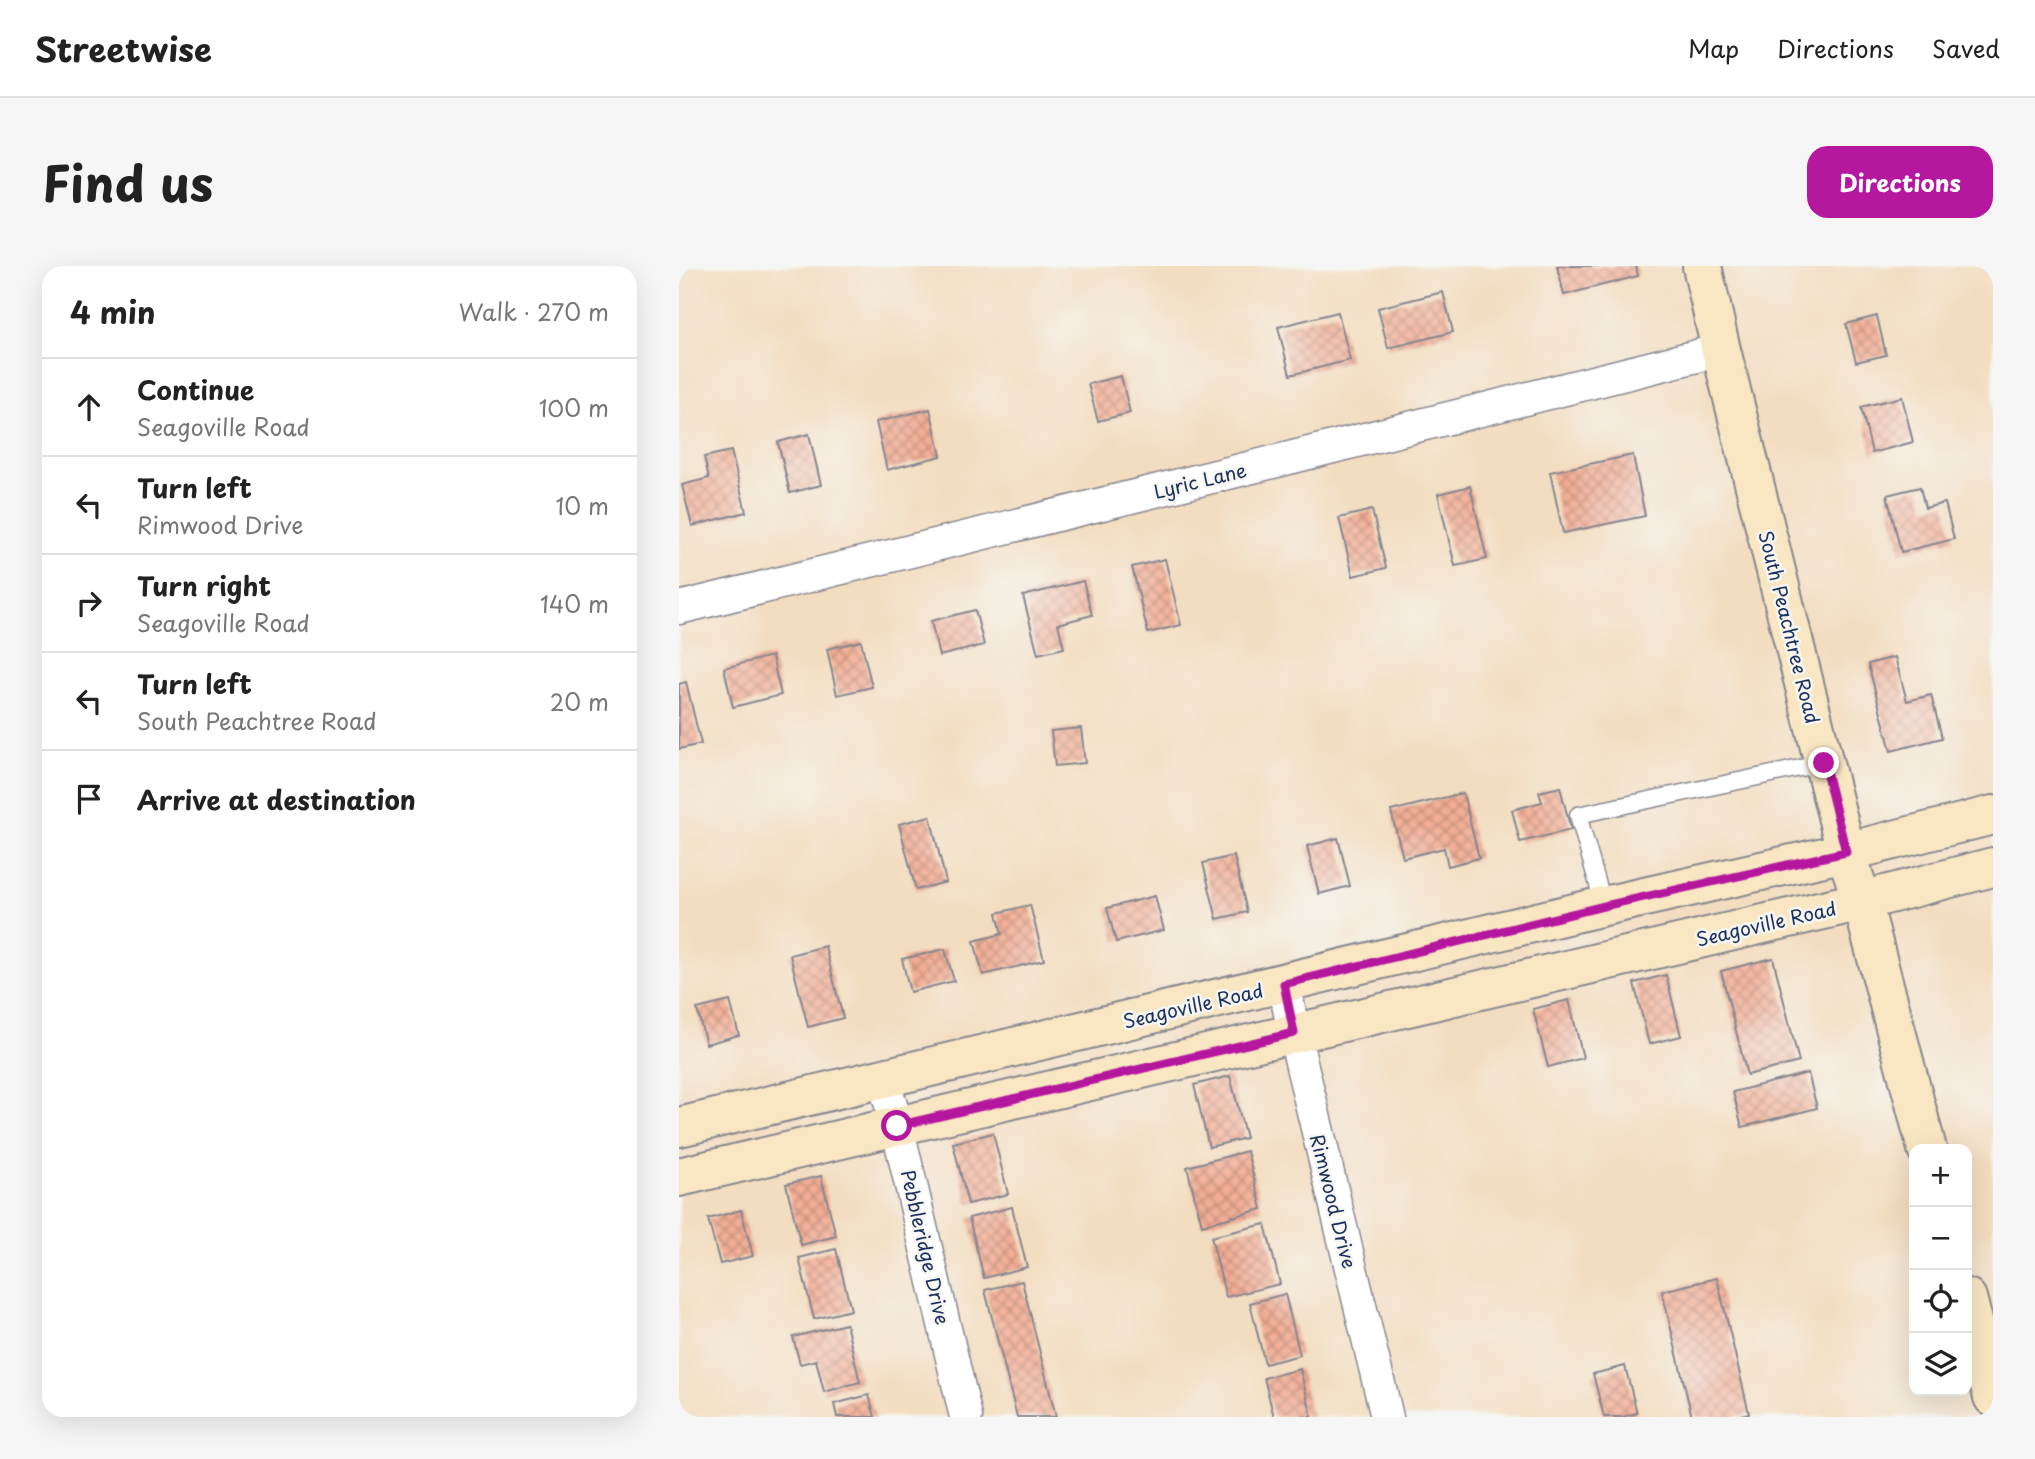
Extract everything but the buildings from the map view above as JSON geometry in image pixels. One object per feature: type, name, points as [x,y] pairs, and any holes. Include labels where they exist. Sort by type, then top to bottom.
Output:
[{"type":"main road","name":"South Peachtree Road","points":[[1702,266],[1846,852],[1862,901],[1926,1144]]},
{"type":"main road","name":"Seagoville Road","points":[[679,1126],[1604,906],[1846,852],[1993,815]]},
{"type":"main road","name":"Seagoville Road","points":[[679,1177],[1862,901],[1993,867]]},
{"type":"main road","points":[[1972,1317],[1993,1397]]},
{"type":"street","name":"Lyric Lane","points":[[679,608],[1721,350]]},
{"type":"street","name":"Rimwood Drive","points":[[1284,984],[1387,1417]]},
{"type":"street","name":"Pebbleridge Drive","points":[[883,1079],[897,1126],[966,1417]]},
{"type":"lane","points":[[1604,906],[1578,815],[1824,763]]},
{"type":"route","points":[[897,1126],[1294,1033],[1284,984],[1604,906],[1846,852],[1824,763]]}]
